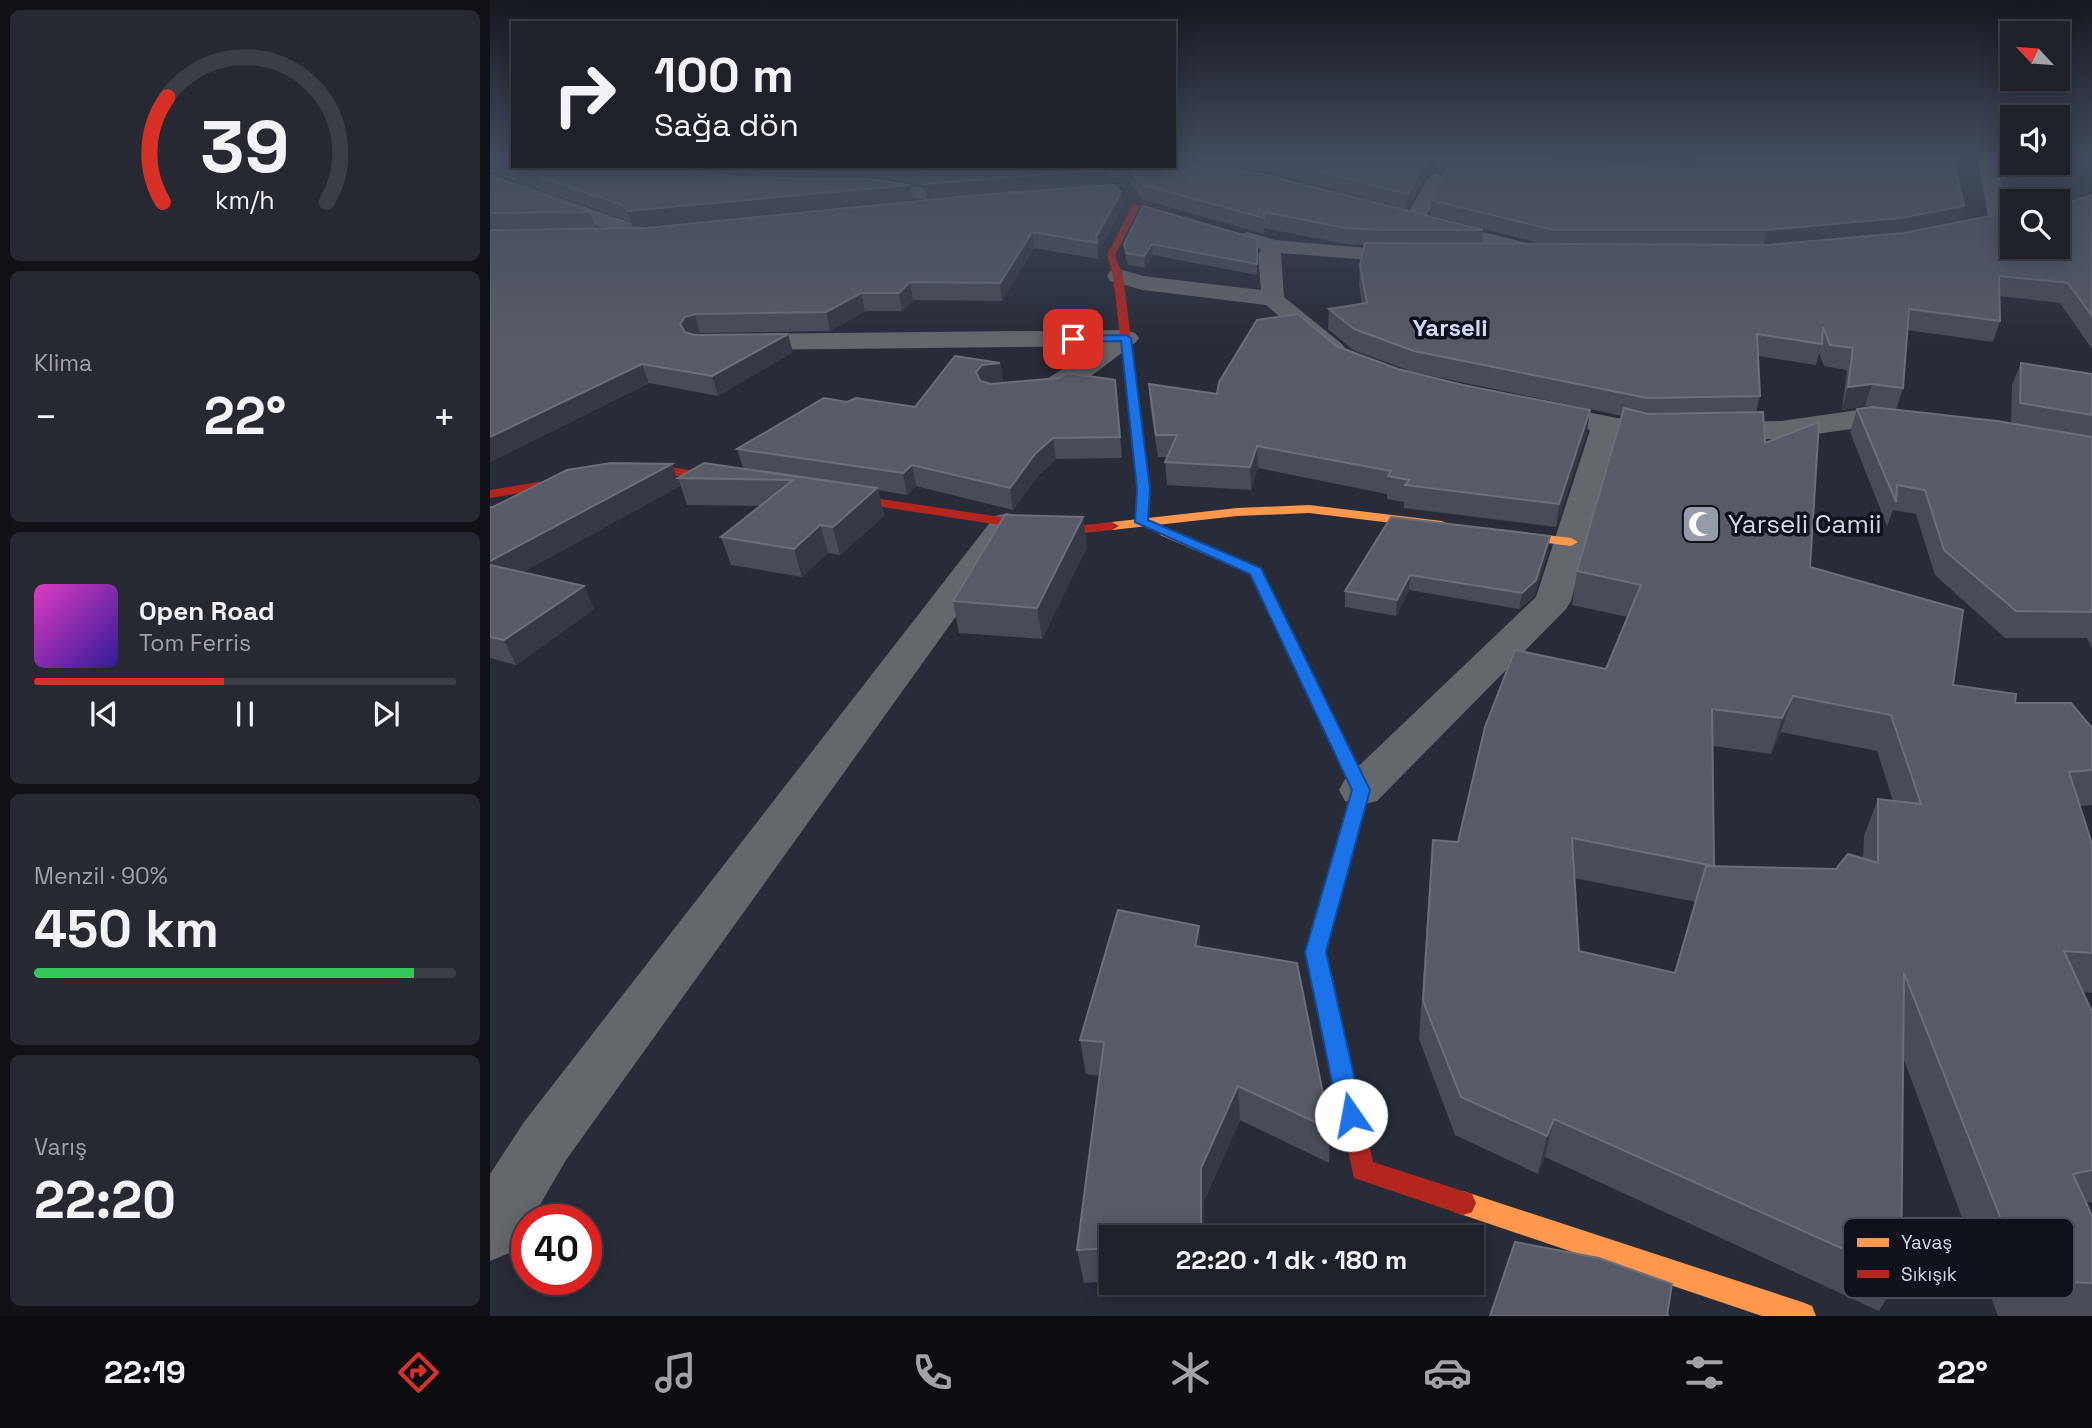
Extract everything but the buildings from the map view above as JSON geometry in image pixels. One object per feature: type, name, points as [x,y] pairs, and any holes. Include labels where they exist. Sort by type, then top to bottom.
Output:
[{"type":"street","points":[[598,219],[651,236]]},
{"type":"street","points":[[1129,219],[1111,255],[1118,276],[1144,489],[1142,522]]},
{"type":"street","points":[[1410,219],[1554,255]]},
{"type":"street","points":[[1223,231],[1273,246],[1389,255]]},
{"type":"street","points":[[584,237],[677,233]]},
{"type":"street","points":[[1273,246],[1269,255],[1273,299]]},
{"type":"street","points":[[1478,255],[1554,255]]},
{"type":"street","points":[[1118,276],[1143,283],[1273,299],[1343,357],[1355,362]]},
{"type":"street","points":[[715,343],[1126,338]]},
{"type":"street","points":[[995,393],[1051,389],[1126,338]]},
{"type":"street","points":[[1510,405],[1642,432],[1781,430],[1865,418],[1934,426]]},
{"type":"street","points":[[1605,424],[1553,601],[1361,790],[1316,952],[1363,1170],[1802,1316]]},
{"type":"street","points":[[490,494],[649,468],[756,484]]},
{"type":"street","points":[[490,520],[562,484]]},
{"type":"street","points":[[809,492],[1007,522],[1084,529],[1237,512],[1309,509],[1571,542]]},
{"type":"street","points":[[490,1230],[545,1140],[1007,522]]},
{"type":"street","points":[[1142,522],[1256,571],[1361,790]]},
{"type":"traffic: slow","points":[[1112,526],[1237,512],[1309,509],[1442,525]]},
{"type":"traffic: slow","points":[[1165,532],[1256,571],[1361,790],[1316,952],[1323,983]]},
{"type":"traffic: slow","points":[[1498,533],[1571,542]]},
{"type":"traffic: slow","points":[[1463,1203],[1802,1316]]},
{"type":"traffic: jam","points":[[1129,219],[1111,255],[1118,276],[1144,489],[1142,522],[1165,532]]},
{"type":"traffic: jam","points":[[490,494],[649,468],[737,481]]},
{"type":"traffic: jam","points":[[828,495],[1007,522],[1084,529],[1112,526]]},
{"type":"traffic: jam","points":[[1323,983],[1363,1170],[1463,1203]]},
{"type":"place","name":"Yarseli Camii","points":[[1701,524]]},
{"type":"district","name":"Yarseli","points":[[1450,328]]},
{"type":"route","points":[[1073,339],[1126,338],[1144,489],[1142,522],[1256,571],[1361,790],[1316,952],[1351,1115]]}]
